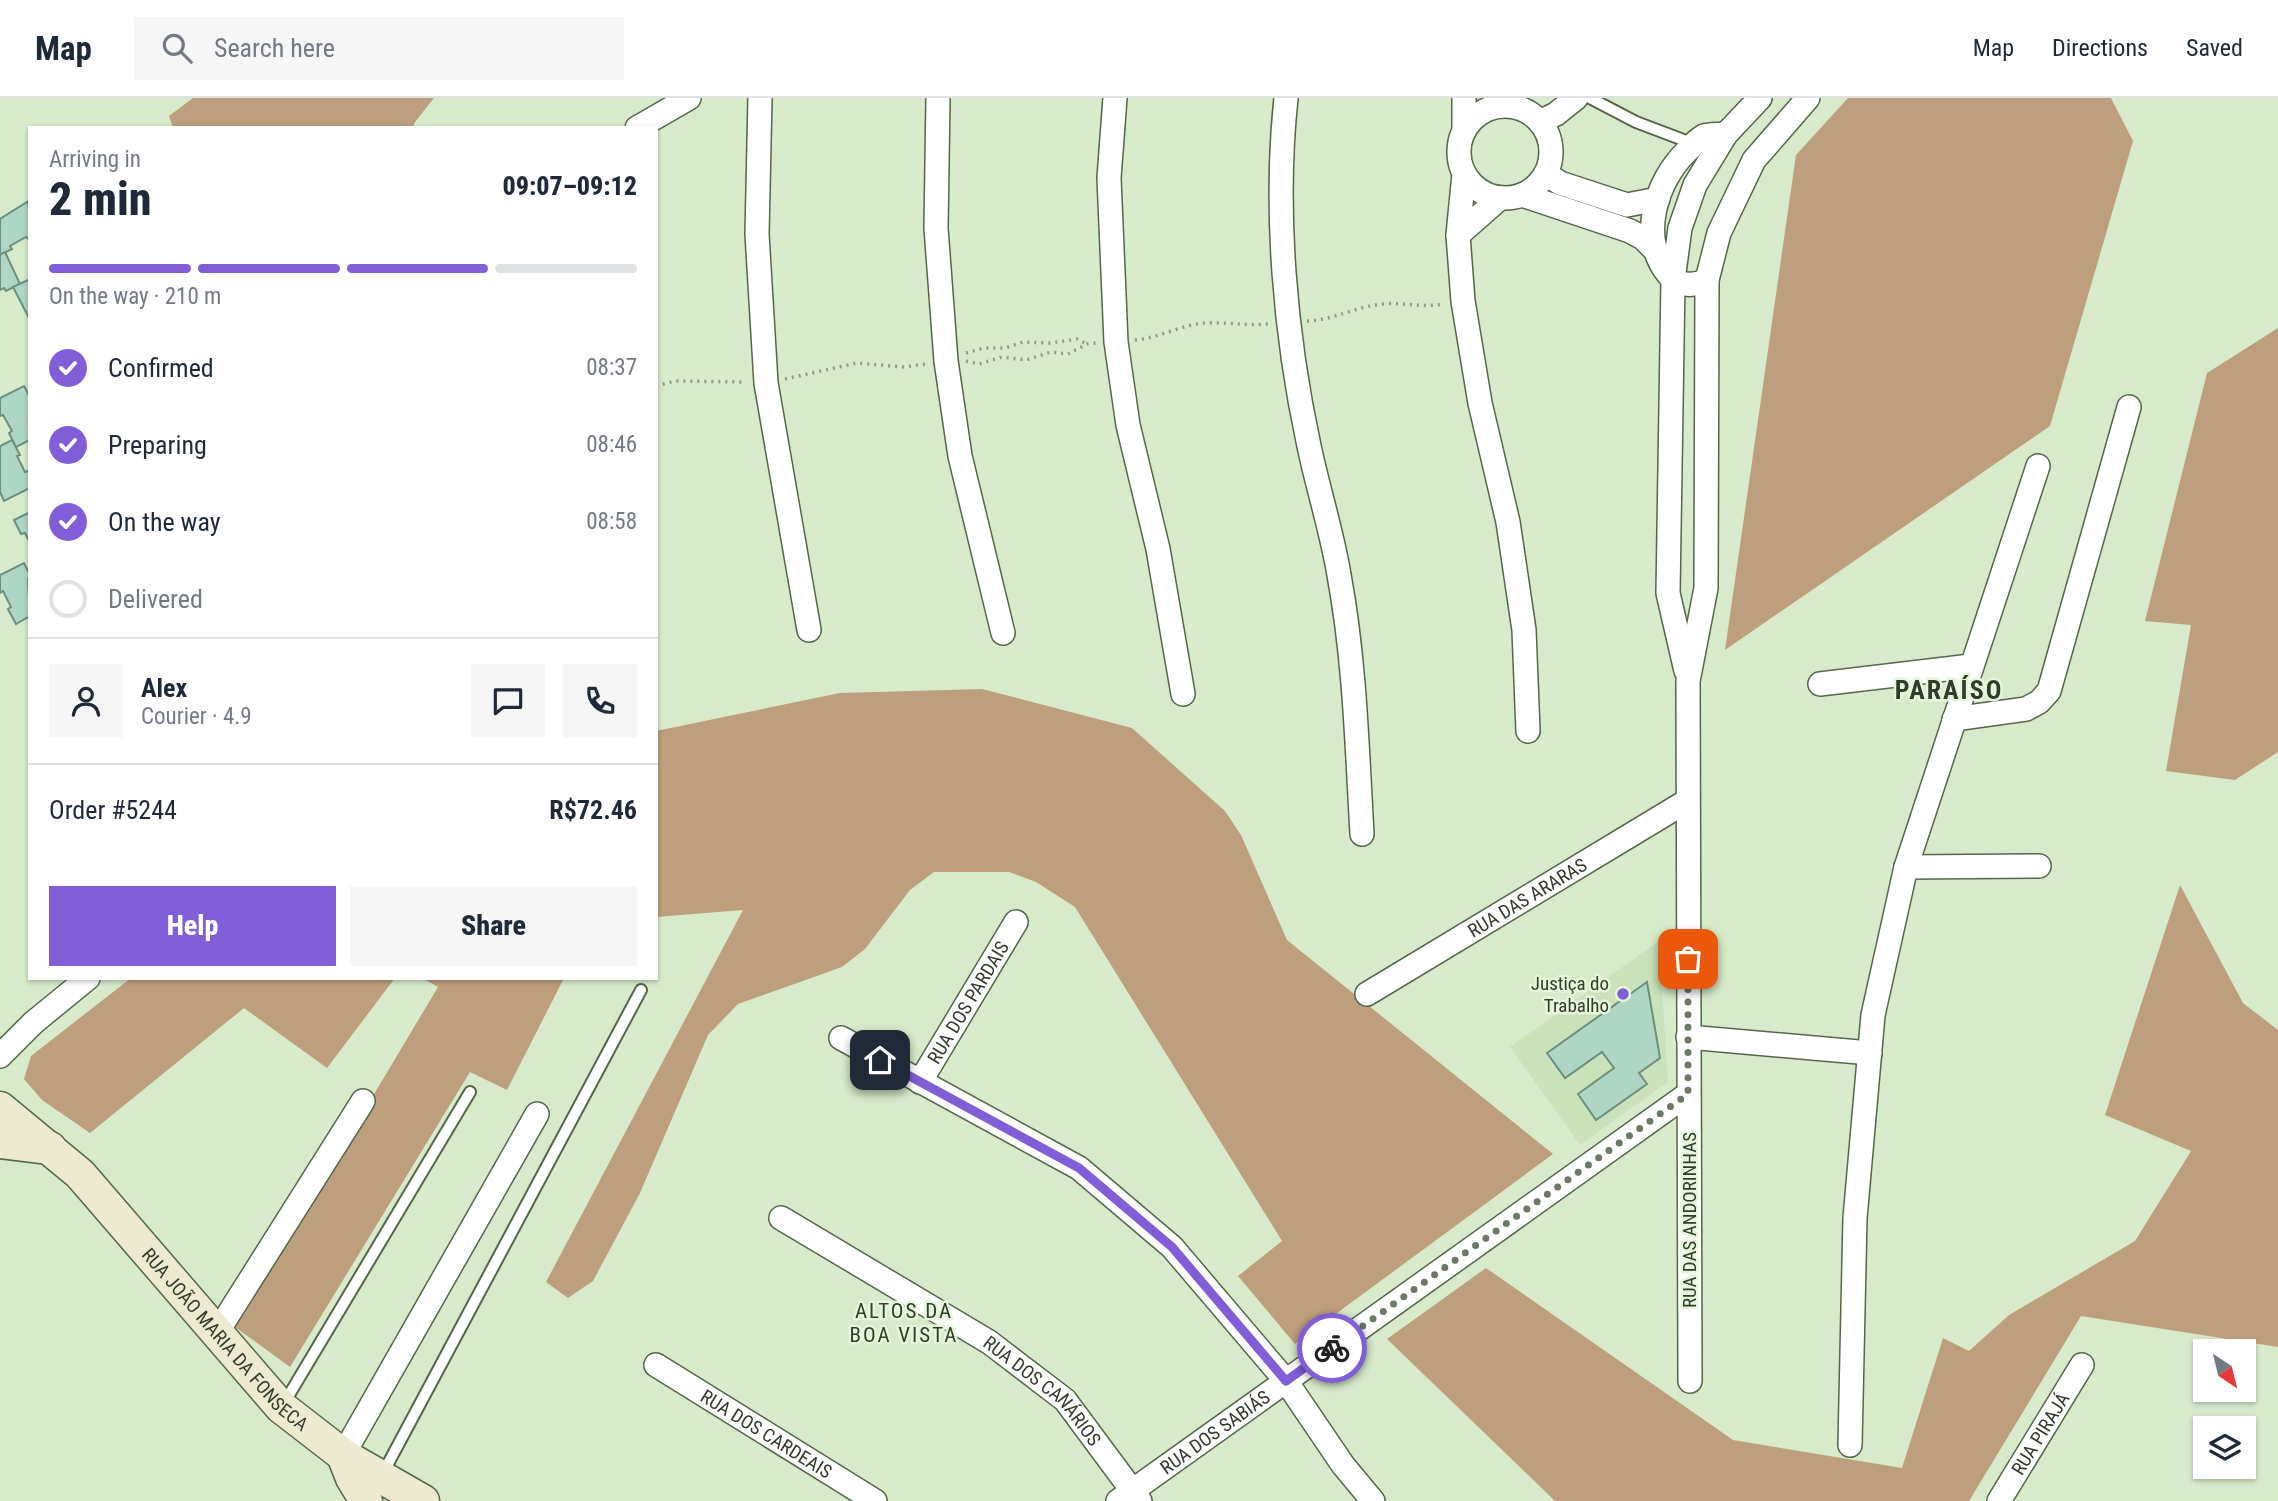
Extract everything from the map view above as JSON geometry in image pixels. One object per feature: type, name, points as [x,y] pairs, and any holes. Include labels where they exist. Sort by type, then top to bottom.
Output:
[{"type":"main road","name":"RUA JOÃO MARIA DA FONSECA","points":[[0,1108],[80,1174],[281,1407],[376,1486]]},
{"type":"main road","points":[[0,1142],[50,1148]]},
{"type":"street","points":[[640,126],[689,98]]},
{"type":"street","points":[[760,98],[757,234],[766,383],[809,631]]},
{"type":"street","points":[[939,98],[936,228],[946,361],[960,456],[1003,633]]},
{"type":"street","points":[[1115,98],[1108,178],[1116,342],[1128,425],[1158,549],[1183,694]]},
{"type":"street","points":[[1286,98],[1281,144],[1289,321],[1308,444],[1339,575],[1354,691],[1362,834]]},
{"type":"street","points":[[1464,98],[1464,131],[1459,152],[1464,174],[1458,235],[1463,301],[1479,403],[1508,522],[1524,630],[1528,731]]},
{"type":"street","points":[[1540,121],[1556,114],[1576,98]]},
{"type":"street","points":[[1688,681],[1668,593],[1673,280],[1680,228],[1695,185],[1726,134],[1760,98]]},
{"type":"street","points":[[1688,681],[1706,589],[1707,280],[1719,233],[1754,160],[1808,98]]},
{"type":"street","points":[[1458,235],[1511,197],[1540,183],[1550,163],[1550,141],[1540,121],[1532,114],[1506,102],[1479,114],[1464,131]]},
{"type":"street","points":[[1654,249],[1654,215],[1671,170],[1704,136],[1726,134]]},
{"type":"street","points":[[1464,174],[1479,190],[1630,231],[1643,238],[1654,249],[1660,263],[1673,280],[1689,285],[1707,280]]},
{"type":"street","points":[[1546,174],[1559,183],[1627,205],[1658,199]]},
{"type":"street","points":[[1954,719],[2026,709],[2039,702],[2049,691],[2129,407]]},
{"type":"street","points":[[1850,1445],[1855,1218],[1873,1015],[1906,867],[2038,466]]},
{"type":"street","points":[[1820,684],[1971,666]]},
{"type":"street","name":"RUA DAS ANDORINHAS","points":[[1688,681],[1690,1381]]},
{"type":"street","name":"RUA DAS ARARAS","points":[[1367,994],[1687,802]]},
{"type":"street","points":[[1906,867],[2039,866]]},
{"type":"street","name":"RUA DOS PARDAIS","points":[[920,1082],[1016,922]]},
{"type":"street","points":[[0,1056],[33,1023],[86,980]]},
{"type":"street","points":[[1688,1037],[1870,1053]]},
{"type":"street","points":[[841,1038],[1079,1168],[1172,1247],[1286,1381],[1343,1465],[1373,1501]]},
{"type":"street","name":"RUA DOS SABIÁS","points":[[1130,1498],[1286,1381],[1688,1094]]},
{"type":"street","points":[[216,1334],[363,1101]]},
{"type":"street","points":[[376,1486],[537,1114]]},
{"type":"street","name":"RUA DOS CANÁRIOS","points":[[780,1218],[989,1342],[1065,1401],[1130,1498]]},
{"type":"street","name":"RUA DOS CARDEAIS","points":[[656,1365],[875,1501]]},
{"type":"street","name":"RUA PIRAJÁ","points":[[1999,1501],[2082,1365]]},
{"type":"lane","points":[[1590,98],[1636,122],[1694,144]]},
{"type":"lane","points":[[376,1486],[641,990]]},
{"type":"lane","points":[[281,1407],[470,1092]]},
{"type":"path","points":[[1077,339],[1087,344],[1068,354],[1051,352],[1026,360],[1002,356],[979,364],[968,362],[961,357],[967,352],[984,348],[1000,348],[1023,342],[1050,343],[1077,339]]},
{"type":"path","points":[[1050,343],[1051,352]]},
{"type":"path","points":[[1000,348],[1002,356]]},
{"type":"path","points":[[658,385],[675,381],[766,383],[857,363],[904,367],[946,361]]},
{"type":"shaded area","points":[[193,98],[434,98],[414,126],[172,126],[169,116]]},
{"type":"shaded area","points":[[1848,98],[2111,98],[2133,141],[2050,426],[1725,650],[1796,155]]},
{"type":"shaded area","points":[[2278,328],[2278,752],[2235,780],[2166,771],[2191,625],[2145,621],[2207,373]]},
{"type":"shaded area","points":[[982,689],[1132,728],[1225,811],[1241,835],[1287,940],[1553,1154],[1295,1344],[1238,1276],[1282,1241],[1075,907],[1036,882],[1009,872],[934,872],[910,890],[865,949],[842,967],[738,1004],[708,1035],[640,1193],[593,1281],[568,1298],[546,1282],[743,910],[658,917],[658,731],[840,693]]},
{"type":"shaded area","points":[[2180,885],[2243,1003],[2278,1030],[2278,1347],[2256,1344],[2256,1339],[2227,1339],[2081,1316],[1969,1501],[1555,1501],[1387,1339],[1486,1268],[1733,1440],[1902,1468],[1943,1338],[1969,1351],[2009,1315],[2135,1241],[2191,1151],[2105,1115]]},
{"type":"shaded area","name":"Justiça do Trabalho","points":[[1659,941],[1668,1082],[1580,1145],[1510,1047]]},
{"type":"shaded area","points":[[128,980],[393,980],[327,1068],[244,1008],[90,1133],[42,1100],[24,1079],[31,1056]]},
{"type":"shaded area","points":[[426,980],[563,980],[507,1090],[470,1072],[290,1367],[235,1327],[438,987]]},
{"type":"building","points":[[27,202],[28,238],[26,237],[10,246],[12,249],[0,255],[0,219]]},
{"type":"building","points":[[5,252],[20,284],[6,291],[4,288],[0,290],[0,255]]},
{"type":"building","points":[[28,280],[28,316],[13,287]]},
{"type":"building","points":[[24,386],[28,393],[28,441],[16,447],[9,433],[12,431],[3,415],[0,416],[0,398]]},
{"type":"building","points":[[12,440],[25,472],[28,471],[28,489],[4,501],[0,492],[0,446]]},
{"type":"building","points":[[28,513],[28,539],[25,533],[21,534],[14,520]]},
{"type":"building","points":[[24,563],[28,571],[28,617],[16,624],[3,591],[0,593],[0,575]]},
{"type":"building","points":[[1647,982],[1660,1058],[1639,1073],[1647,1084],[1596,1120],[1578,1094],[1614,1068],[1602,1052],[1565,1078],[1547,1053]]},
{"type":"way so far","points":[[1332,1348],[1688,1094],[1688,959]]},
{"type":"place","name":"Justiça do Trabalho","points":[[1623,994]]},
{"type":"district","name":"PARAÍSO","points":[[1949,690]]},
{"type":"district","name":"ALTOS DA BOA VISTA","points":[[904,1323]]},
{"type":"route","points":[[880,1060],[1079,1168],[1172,1247],[1286,1381],[1332,1348]]}]
